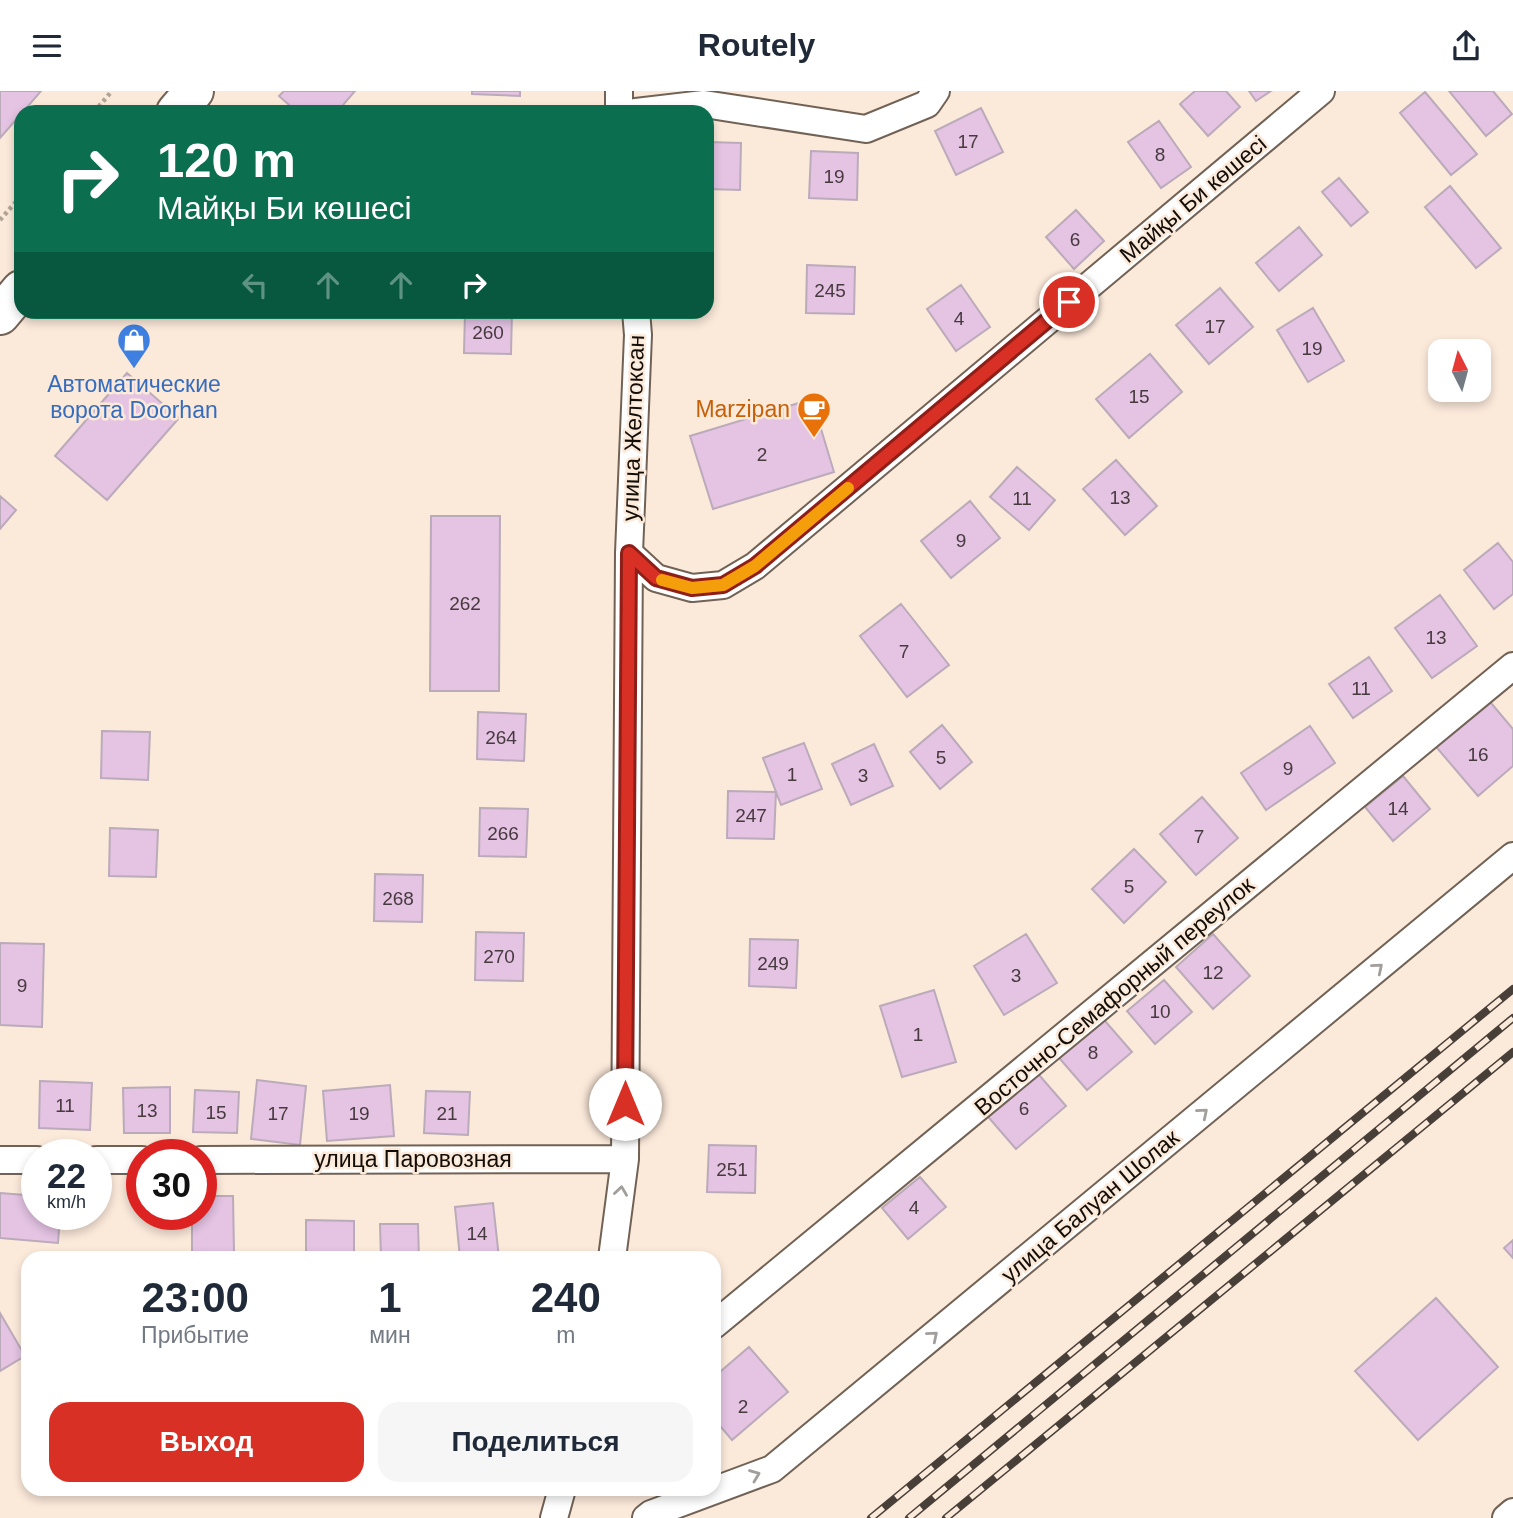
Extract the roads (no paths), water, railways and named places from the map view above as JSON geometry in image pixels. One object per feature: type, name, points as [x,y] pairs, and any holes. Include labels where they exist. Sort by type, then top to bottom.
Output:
[{"type":"main road","points":[[182,105],[194,91]]},
{"type":"main road","points":[[0,314],[14,298]]},
{"type":"street","points":[[714,106],[866,129],[927,104],[936,91]]},
{"type":"street","name":"Майқы Би көшесі","points":[[629,553],[656,578],[692,588],[723,585],[755,566],[1321,91]]},
{"type":"street","name":"улица Желтоксан","points":[[613,1251],[625,1159],[629,553],[637,319]]},
{"type":"street","name":"Восточно-Семафорный переулок","points":[[721,1319],[1513,666]]},
{"type":"street","name":"улица Балуан Шолак","points":[[721,1488],[772,1469],[1513,856]]},
{"type":"street","name":"улица Паровозная","points":[[217,1160],[625,1159]]},
{"type":"street","points":[[0,1160],[21,1160]]},
{"type":"street","points":[[554,1518],[560,1496]]},
{"type":"street","name":"улица Балуан Шолак","points":[[646,1518],[700,1496]]},
{"type":"street","points":[[1507,1518],[1513,1512]]},
{"type":"railway","points":[[871,1518],[1513,989]]},
{"type":"railway","points":[[909,1518],[1513,1018]]},
{"type":"railway","points":[[946,1518],[1513,1052]]},
{"type":"place","name":"Автоматические ворота Doorhan","points":[[134,370]]},
{"type":"place","name":"Marzipan","points":[[814,439]]}]
